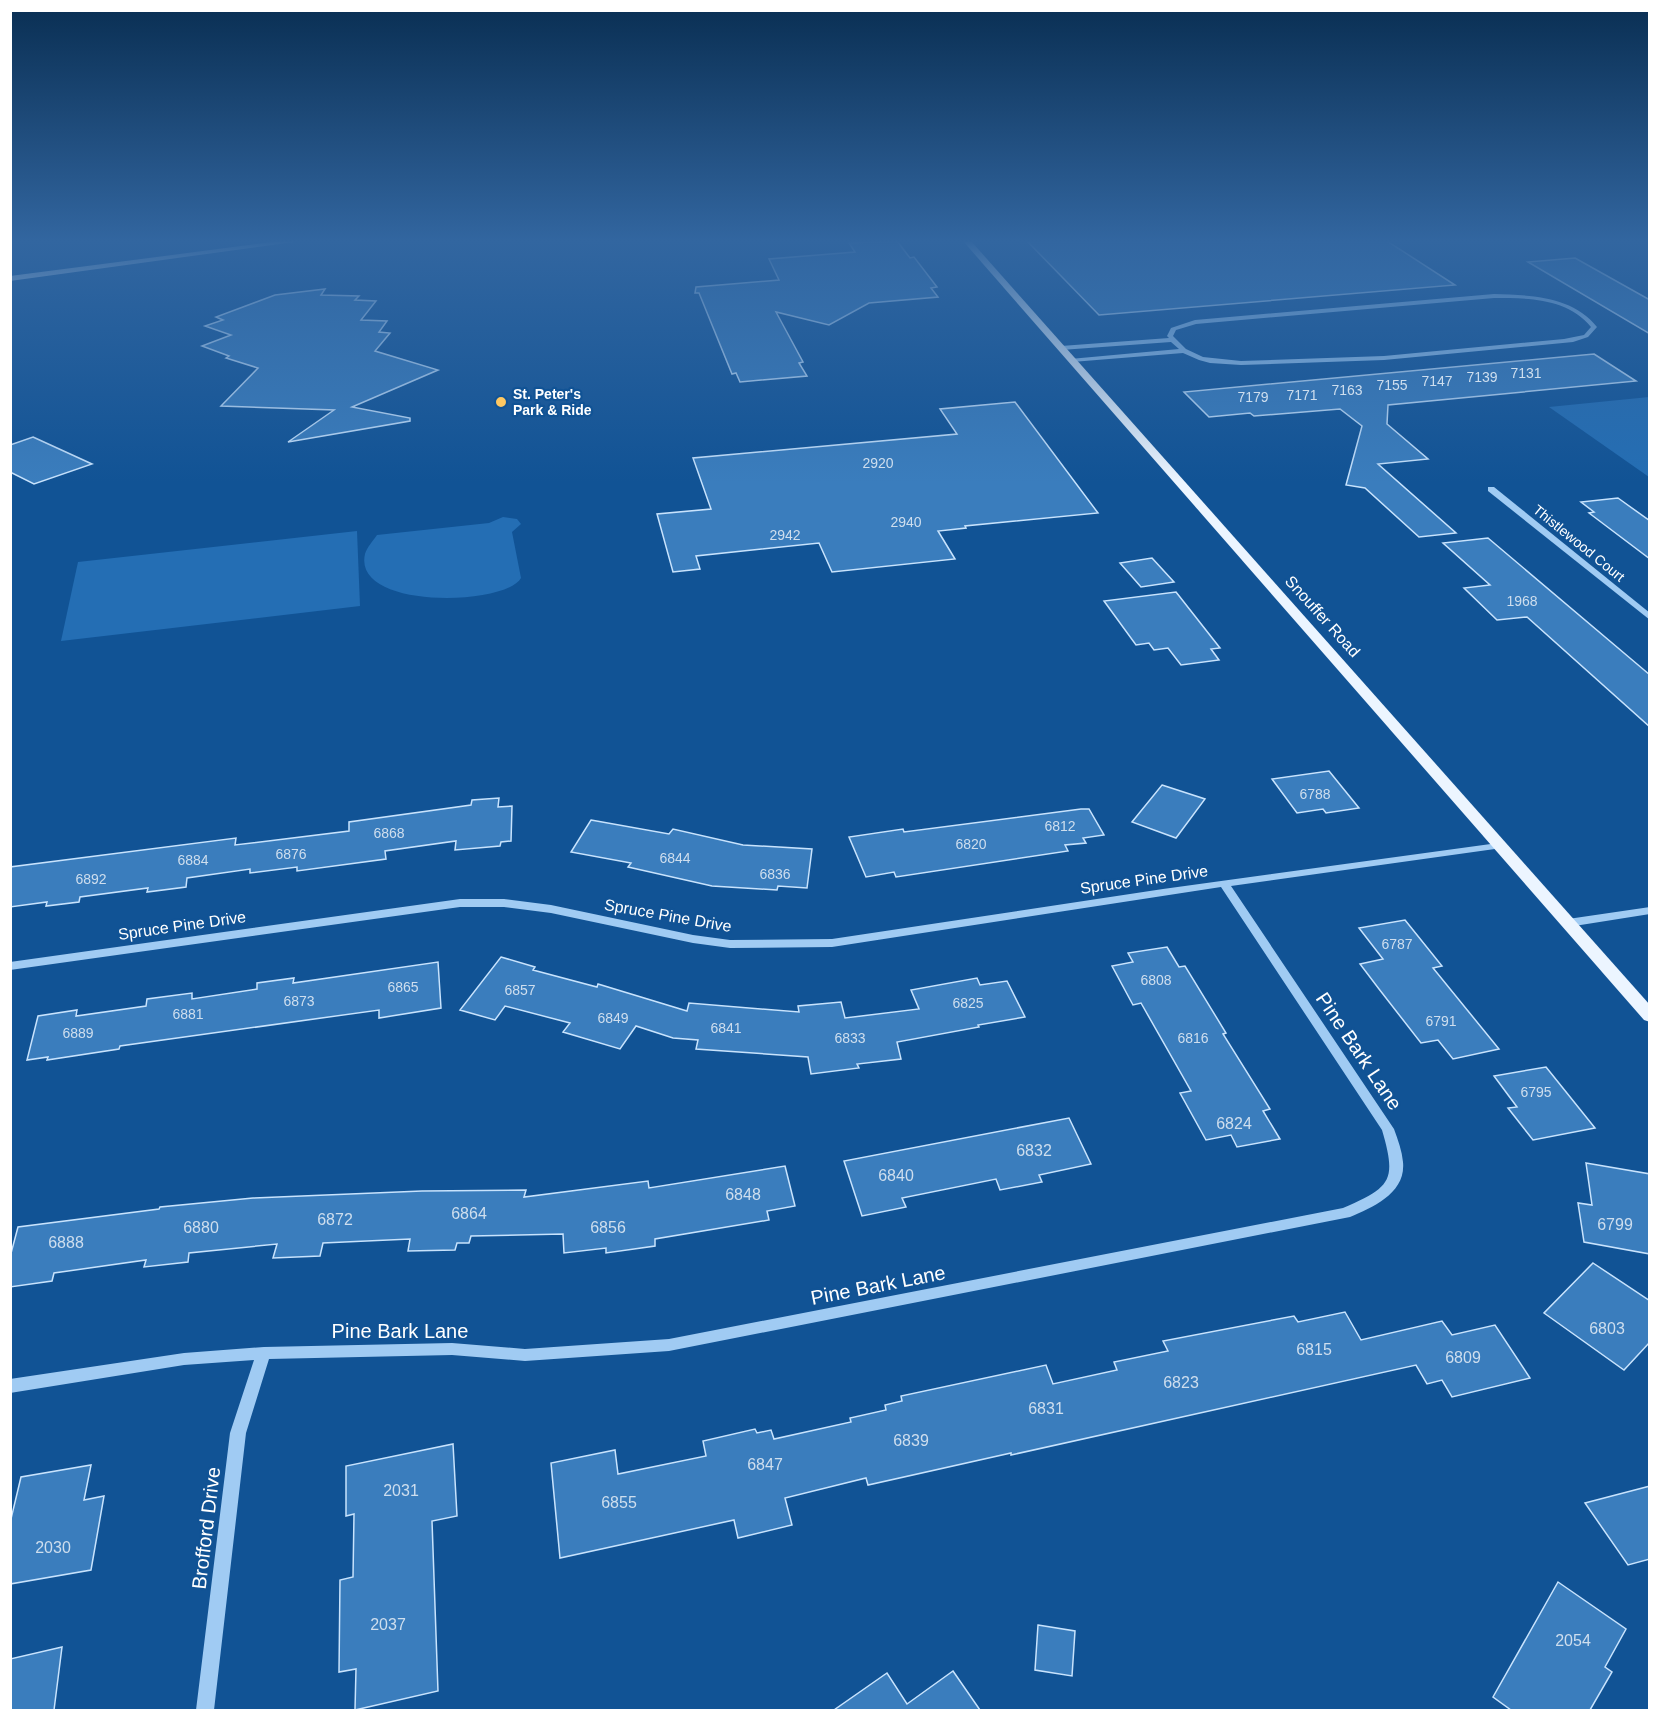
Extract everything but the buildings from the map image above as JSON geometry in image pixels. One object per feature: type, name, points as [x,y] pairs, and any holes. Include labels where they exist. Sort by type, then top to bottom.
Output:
[{"type":"main road","name":"Snouffer Road","points":[[1038,321],[1650,1016]]},
{"type":"street","points":[[1203,321],[1173,329],[1170,336],[1183,351],[1197,358],[1218,363],[1384,358],[1564,341],[1592,333],[1594,327],[1589,321]]},
{"type":"street","points":[[1061,348],[1173,340]]},
{"type":"street","points":[[1072,360],[1183,351]]},
{"type":"street","name":"Thistlewood Court","points":[[1491,489],[1650,618]]},
{"type":"street","name":"Spruce Pine Drive","points":[[10,966],[460,903],[504,903],[551,909],[693,939],[730,944],[832,943],[1498,846]]},
{"type":"street","name":"Pine Bark Lane","points":[[10,1386],[184,1359],[264,1353],[452,1349],[525,1355],[669,1345],[1345,1214],[1381,1196],[1392,1183],[1397,1165],[1388,1129],[1225,885]]},
{"type":"street","points":[[1568,923],[1650,910]]},
{"type":"street","name":"Brofford Drive","points":[[205,1710],[238,1433],[264,1353]]},
{"type":"shaded area","points":[[1649,397],[1649,477],[1549,407]]},
{"type":"shaded area","points":[[503,517],[517,519],[521,524],[512,532],[521,578],[509,587],[488,594],[432,598],[405,594],[382,585],[367,572],[365,554],[377,535],[489,523]]},
{"type":"shaded area","points":[[357,531],[360,606],[61,641],[78,562]]},
{"type":"place","name":"St. Peter's Park & Ride","points":[[501,402]]}]
